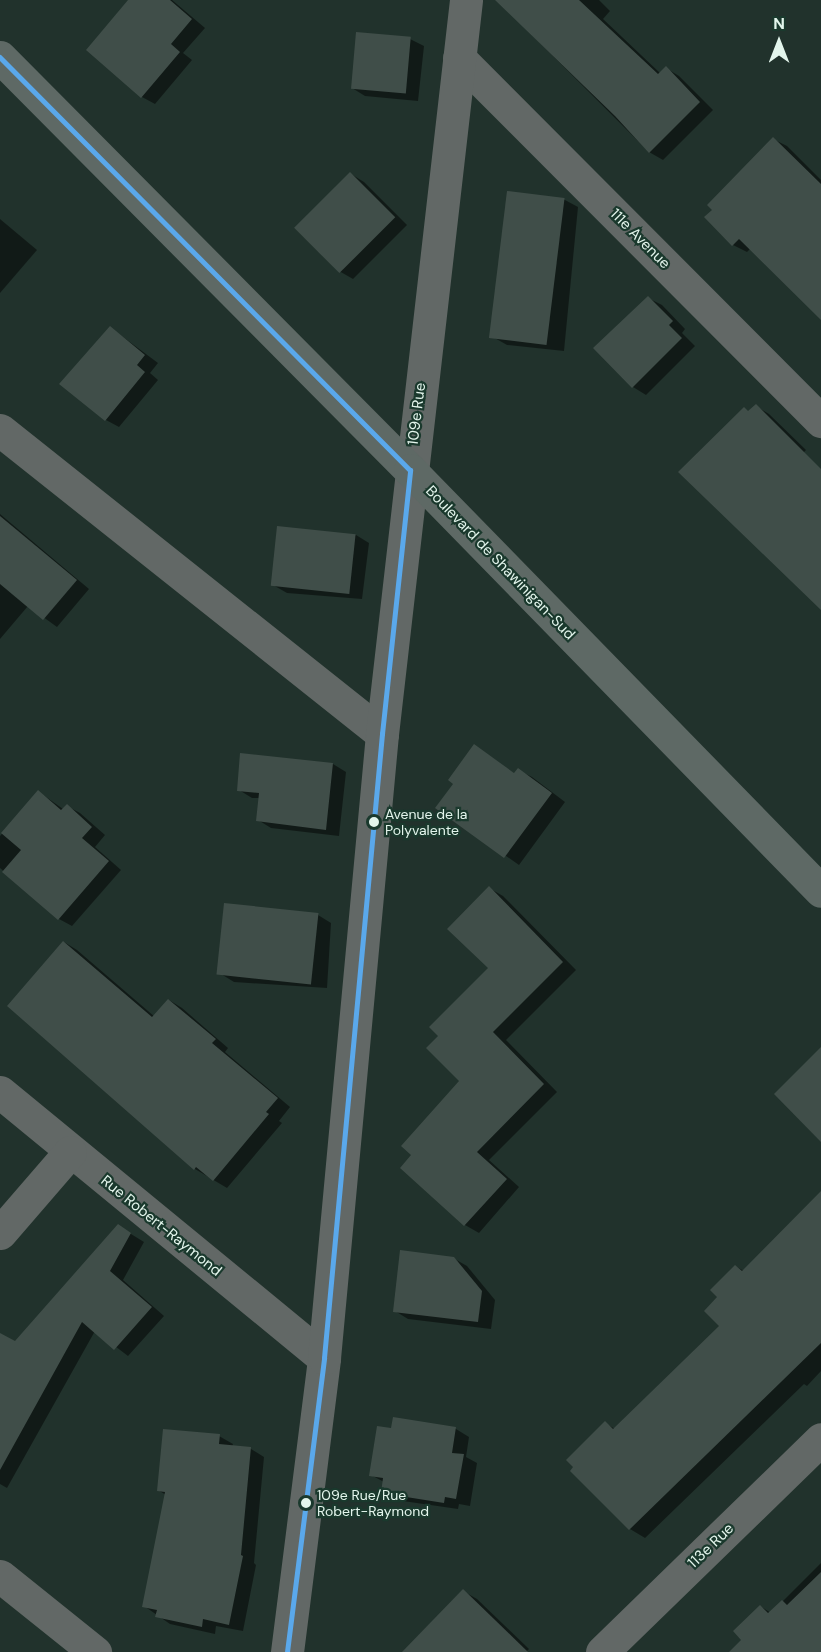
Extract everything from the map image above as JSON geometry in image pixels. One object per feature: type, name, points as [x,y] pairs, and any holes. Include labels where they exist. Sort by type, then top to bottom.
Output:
[{"type":"main road","name":"Boulevard de Shawinigan-Sud","points":[[0,57],[410,470],[821,891]]},
{"type":"street","name":"109e Rue","points":[[287,1652],[324,1358],[382,734],[410,470],[466,0]]},
{"type":"street","name":"111e Avenue","points":[[459,58],[821,421]]},
{"type":"street","points":[[0,430],[382,734]]},
{"type":"street","name":"Rue Robert-Raymond","points":[[0,1092],[70,1152],[324,1358]]},
{"type":"street","points":[[0,1233],[70,1152]]},
{"type":"street","name":"113e Rue","points":[[602,1652],[821,1440]]},
{"type":"street","points":[[0,1576],[95,1652]]},
{"type":"building","points":[[128,0],[170,0],[192,19],[171,44],[180,52],[141,98],[86,50]]},
{"type":"building","points":[[495,0],[579,0],[658,74],[666,66],[700,102],[649,153],[615,116]]},
{"type":"building","points":[[356,32],[411,37],[406,94],[351,89]]},
{"type":"building","points":[[773,137],[821,184],[821,320],[739,239],[732,246],[704,217],[712,210],[707,205]]},
{"type":"building","points":[[350,172],[395,217],[339,273],[294,228]]},
{"type":"building","points":[[507,191],[565,198],[547,345],[489,338]]},
{"type":"building","points":[[648,296],[673,321],[669,325],[682,338],[632,388],[593,348]]},
{"type":"building","points":[[110,326],[145,355],[137,365],[145,372],[105,421],[59,384]]},
{"type":"building","points":[[756,404],[821,469],[821,610],[678,472],[744,407],[748,411]]},
{"type":"building","points":[[0,516],[77,580],[43,620],[0,584]]},
{"type":"building","points":[[277,526],[356,534],[349,594],[271,586]]},
{"type":"building","points":[[474,744],[514,773],[518,768],[552,793],[504,858],[435,808],[453,784],[448,780]]},
{"type":"building","points":[[240,753],[333,763],[326,830],[256,821],[259,793],[237,791]]},
{"type":"building","points":[[38,790],[61,810],[67,804],[92,827],[82,838],[109,861],[58,920],[2,872],[21,850],[1,833]]},
{"type":"building","points":[[489,886],[563,962],[493,1032],[544,1084],[477,1152],[507,1179],[464,1226],[400,1168],[411,1155],[401,1146],[459,1081],[426,1048],[438,1036],[429,1027],[488,968],[447,929]]},
{"type":"building","points":[[224,903],[318,913],[311,985],[216,975]]},
{"type":"building","points":[[63,941],[152,1017],[168,999],[216,1039],[212,1043],[278,1098],[266,1112],[269,1114],[213,1181],[196,1167],[194,1170],[7,1006]]},
{"type":"building","points":[[821,1047],[821,1142],[774,1094]]},
{"type":"building","points":[[821,1191],[821,1343],[629,1530],[570,1471],[573,1467],[566,1460],[605,1421],[613,1429],[719,1326],[704,1311],[717,1297],[710,1290],[735,1265],[742,1271]]},
{"type":"building","points":[[118,1224],[131,1233],[110,1271],[152,1307],[114,1350],[82,1322],[0,1470],[0,1333],[15,1341]]},
{"type":"building","points":[[400,1250],[454,1257],[482,1291],[478,1322],[393,1312]]},
{"type":"building","points":[[393,1417],[456,1427],[452,1453],[464,1454],[456,1499],[445,1497],[444,1503],[381,1493],[383,1478],[369,1476],[377,1426],[391,1428]]},
{"type":"building","points":[[163,1429],[220,1434],[219,1444],[251,1447],[241,1555],[243,1556],[229,1625],[203,1619],[202,1627],[155,1617],[157,1610],[142,1607],[165,1492],[157,1491]]},
{"type":"building","points":[[821,1572],[821,1652],[729,1652],[741,1640],[733,1631],[760,1605],[768,1613],[782,1600],[787,1605]]},
{"type":"building","points":[[463,1589],[528,1652],[402,1652]]},
{"type":"transit line","points":[[0,57],[410,470]]},
{"type":"transit line","points":[[287,1652],[324,1358],[382,734],[410,470]]},
{"type":"place","name":"Avenue de la Polyvalente","points":[[374,822]]},
{"type":"place","name":"109e Rue/Rue Robert-Raymond","points":[[306,1503]]}]
